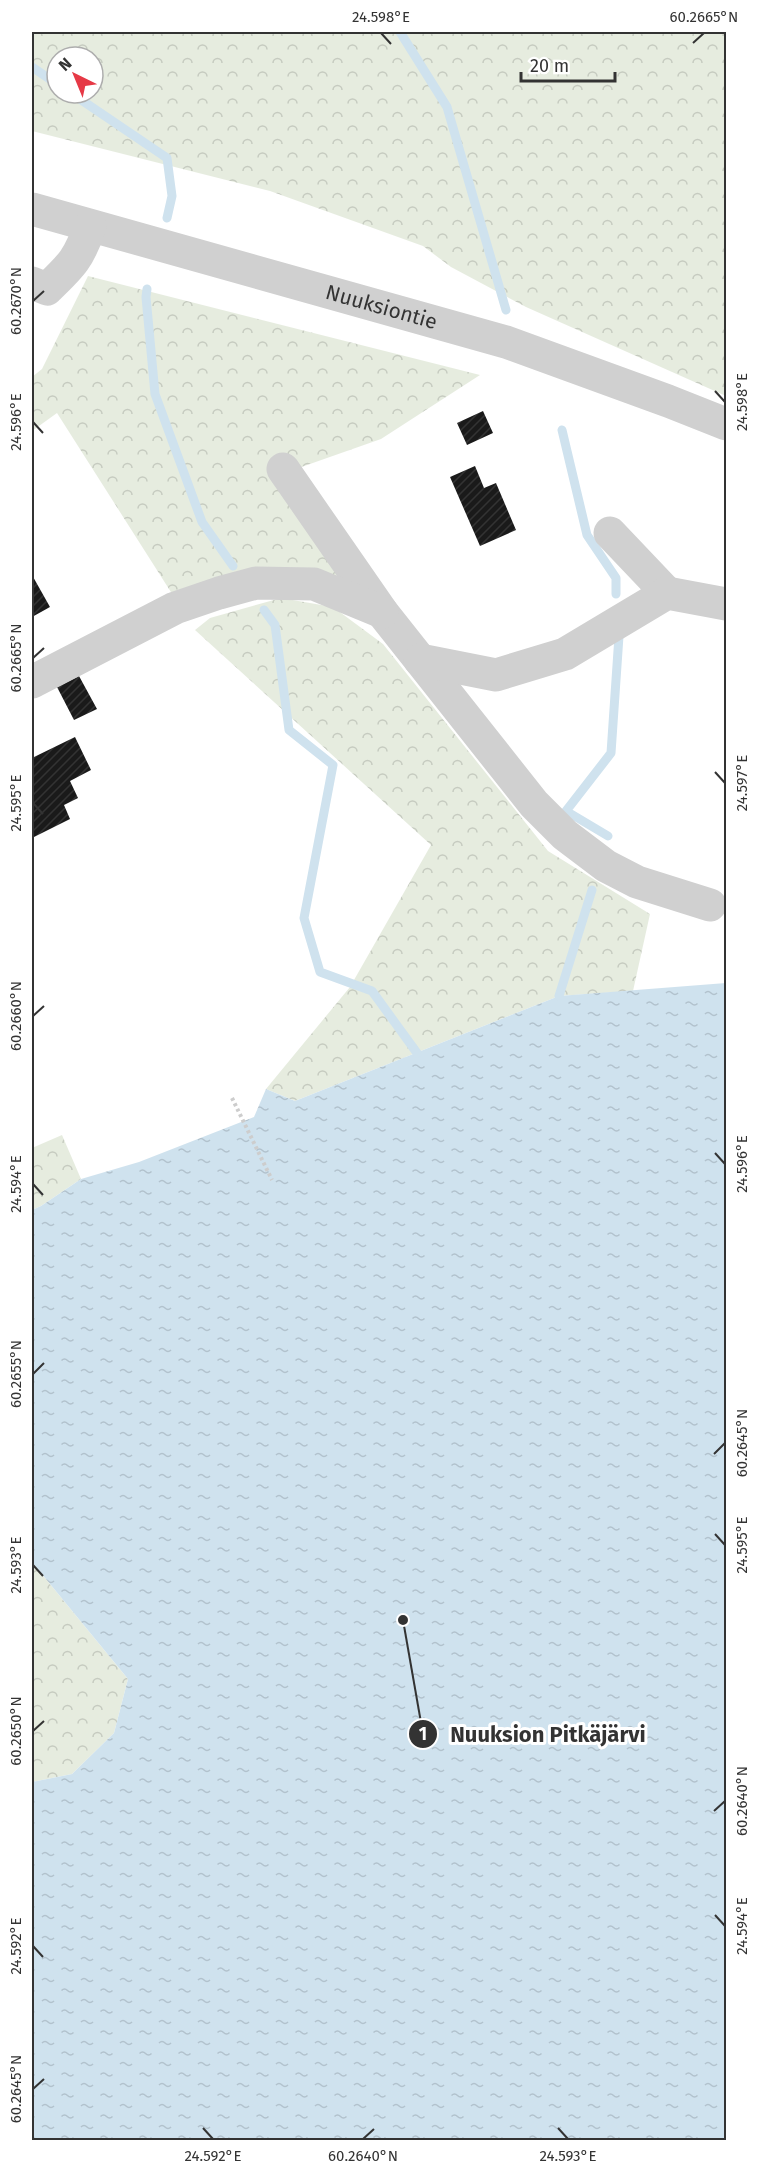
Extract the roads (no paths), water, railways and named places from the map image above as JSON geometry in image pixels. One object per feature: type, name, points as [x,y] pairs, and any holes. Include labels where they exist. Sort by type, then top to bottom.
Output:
[{"type":"street","name":"Nuuksiontie","points":[[32,209],[506,342],[726,424]]},
{"type":"street","points":[[32,283],[47,289],[73,265],[82,249],[90,226]]},
{"type":"street","points":[[283,469],[382,612],[534,804],[565,835],[606,866],[637,882],[710,905]]},
{"type":"street","points":[[610,533],[667,593],[726,604]]},
{"type":"street","points":[[32,682],[175,608],[256,583],[314,584],[382,612]]},
{"type":"street","points":[[420,660],[496,675],[565,654],[667,593]]},
{"type":"water","points":[[726,983],[726,2140],[32,2140],[32,1782],[72,1774],[114,1733],[128,1679],[32,1562],[32,1210],[81,1179],[139,1162],[254,1117],[266,1089],[295,1101],[559,996]]},
{"type":"waterway","points":[[400,32],[447,107],[506,310]]},
{"type":"waterway","points":[[32,67],[45,76]]},
{"type":"waterway","points":[[89,105],[167,158],[172,196],[167,218]]},
{"type":"waterway","points":[[147,289],[155,394],[202,522],[233,566]]},
{"type":"waterway","points":[[562,430],[587,535],[616,578],[616,594]]},
{"type":"waterway","points":[[264,610],[275,625],[289,730],[333,765],[304,918],[320,972],[372,991],[417,1053]]},
{"type":"waterway","points":[[608,836],[566,811],[611,753],[619,636]]},
{"type":"waterway","points":[[559,996],[592,890]]},
{"type":"place","name":"Nuuksion Pitkäjärvi","points":[[403,1620]]}]
